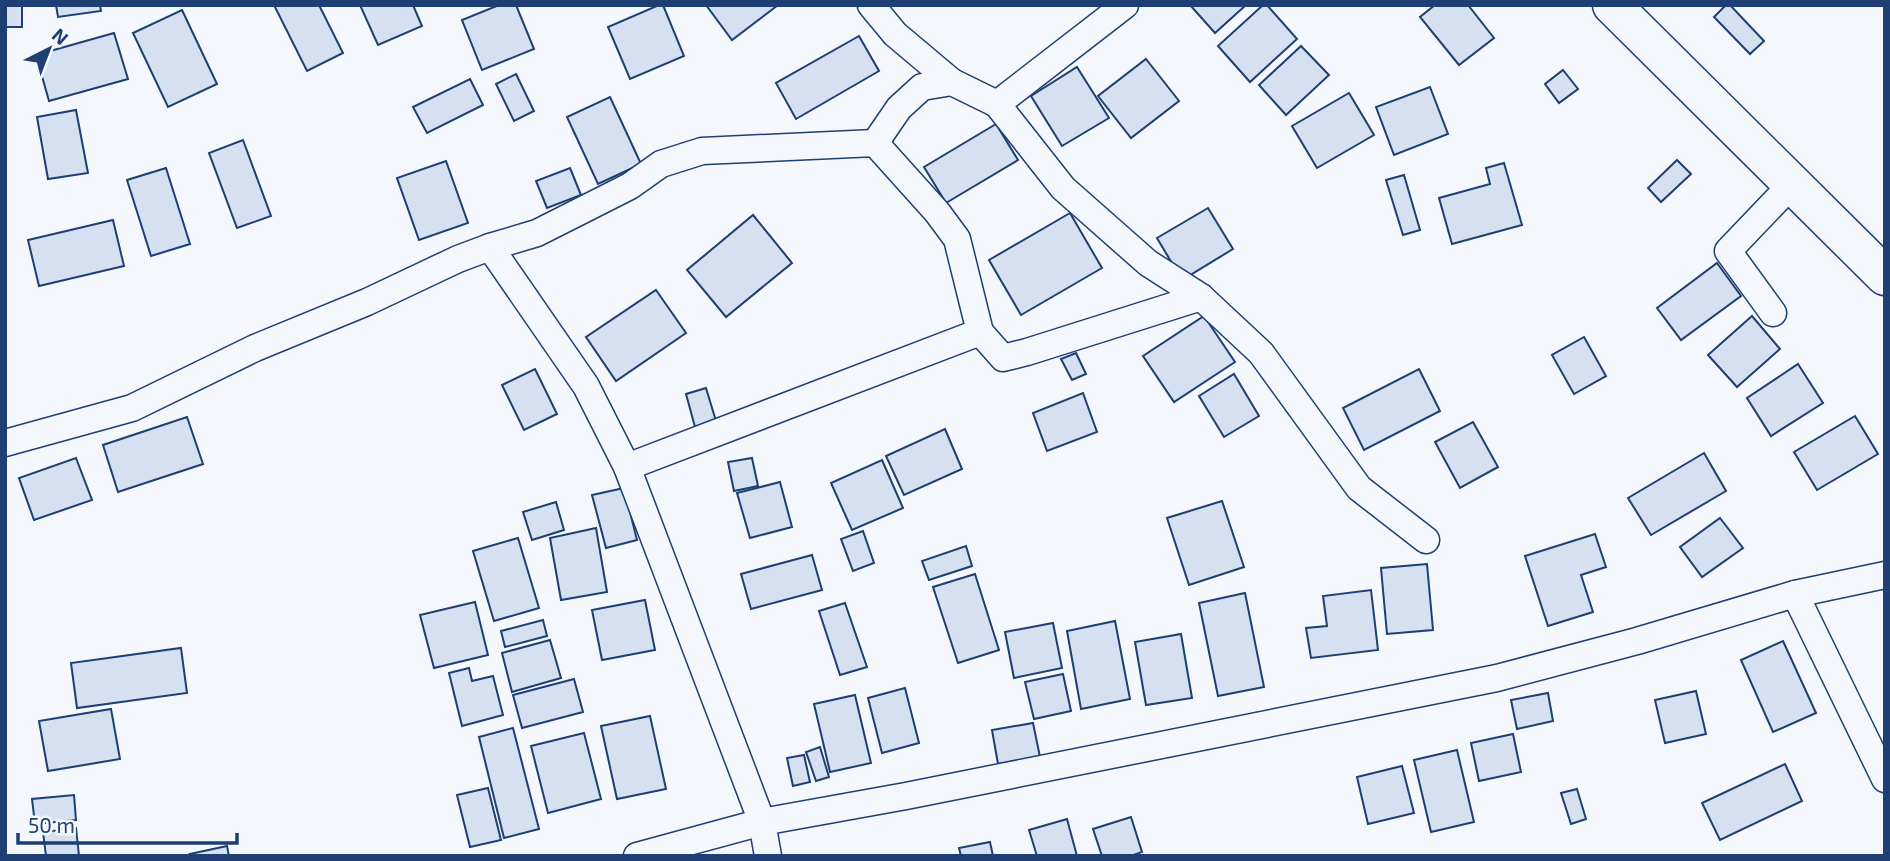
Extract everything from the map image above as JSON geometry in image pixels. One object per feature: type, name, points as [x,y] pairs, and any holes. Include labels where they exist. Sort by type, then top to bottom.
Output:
[{"type":"highway","points":[[1612,5],[1885,276]]},
{"type":"street","points":[[872,5],[895,34],[952,82],[997,104],[1063,188],[1148,263],[1201,297],[1261,353],[1359,488],[1426,540]]},
{"type":"street","points":[[997,104],[1125,5]]},
{"type":"street","points":[[876,143],[899,108],[922,87],[952,82]]},
{"type":"street","points":[[5,443],[132,408],[255,348],[367,302],[458,259],[537,233],[629,186],[661,163],[702,151],[876,143]]},
{"type":"street","points":[[876,143],[937,212],[957,239],[981,332],[1003,358],[1201,297]]},
{"type":"street","points":[[1773,313],[1728,251],[1792,184]]},
{"type":"street","points":[[489,247],[586,386],[626,467],[762,822],[768,856]]},
{"type":"street","points":[[626,467],[981,332]]},
{"type":"street","points":[[637,856],[762,822],[906,796],[1497,678],[1796,594],[1885,575]]},
{"type":"street","points":[[1796,594],[1885,779]]},
{"type":"building","points":[[5,5],[22,5],[22,27],[5,27]]},
{"type":"building","points":[[56,5],[100,5],[101,11],[58,17]]},
{"type":"building","points":[[274,5],[319,5],[343,53],[307,71]]},
{"type":"building","points":[[360,5],[413,5],[422,26],[378,45]]},
{"type":"building","points":[[499,5],[516,5],[534,49],[482,70],[462,20]]},
{"type":"building","points":[[663,5],[684,56],[630,79],[608,27]]},
{"type":"building","points":[[706,5],[778,5],[732,40]]},
{"type":"building","points":[[1190,5],[1246,5],[1215,33]]},
{"type":"building","points":[[1263,5],[1267,5],[1297,39],[1250,82],[1218,46]]},
{"type":"building","points":[[1435,5],[1468,5],[1494,38],[1459,65],[1420,17]]},
{"type":"building","points":[[1726,5],[1730,5],[1764,41],[1750,54],[1714,17]]},
{"type":"building","points":[[182,10],[217,84],[168,107],[133,33]]},
{"type":"building","points":[[114,33],[128,79],[49,101],[36,55]]},
{"type":"building","points":[[859,36],[879,71],[796,119],[776,83]]},
{"type":"building","points":[[1301,46],[1329,75],[1286,115],[1259,85]]},
{"type":"building","points":[[1146,59],[1179,101],[1131,138],[1098,96]]},
{"type":"building","points":[[1077,67],[1109,118],[1062,146],[1031,96]]},
{"type":"building","points":[[1563,70],[1578,89],[1559,103],[1545,84]]},
{"type":"building","points":[[516,74],[534,111],[514,121],[496,84]]},
{"type":"building","points":[[470,79],[483,105],[427,133],[413,107]]},
{"type":"building","points":[[1430,87],[1448,134],[1394,155],[1376,107]]},
{"type":"building","points":[[1349,93],[1374,135],[1317,168],[1292,126]]},
{"type":"building","points":[[610,97],[641,164],[598,184],[567,117]]},
{"type":"building","points":[[76,110],[88,173],[48,179],[37,117]]},
{"type":"building","points":[[996,124],[1018,160],[946,203],[924,167]]},
{"type":"building","points":[[243,140],[271,216],[237,228],[209,153]]},
{"type":"building","points":[[1677,160],[1691,174],[1661,202],[1648,188]]},
{"type":"building","points":[[446,161],[468,223],[419,240],[397,178]]},
{"type":"building","points":[[1504,163],[1522,225],[1452,244],[1439,198],[1490,184],[1486,168]]},
{"type":"building","points":[[166,168],[190,244],[151,256],[127,180]]},
{"type":"building","points":[[570,168],[581,195],[547,208],[536,181]]},
{"type":"building","points":[[1404,175],[1420,230],[1403,235],[1386,180]]},
{"type":"building","points":[[1208,208],[1233,249],[1182,280],[1157,238]]},
{"type":"building","points":[[1070,213],[1102,268],[1021,315],[989,260]]},
{"type":"building","points":[[753,215],[792,263],[726,317],[687,270]]},
{"type":"building","points":[[113,220],[124,266],[39,286],[28,240]]},
{"type":"building","points":[[1717,263],[1741,296],[1681,340],[1657,308]]},
{"type":"building","points":[[656,290],[686,333],[616,381],[586,337]]},
{"type":"building","points":[[1204,316],[1235,362],[1174,402],[1143,356]]},
{"type":"building","points":[[1752,316],[1780,349],[1737,387],[1708,355]]},
{"type":"building","points":[[1584,337],[1606,376],[1574,394],[1552,355]]},
{"type":"building","points":[[1076,353],[1086,374],[1072,380],[1061,359]]},
{"type":"building","points":[[1798,364],[1823,403],[1771,436],[1747,398]]},
{"type":"building","points":[[535,369],[557,414],[524,430],[502,385]]},
{"type":"building","points":[[1419,369],[1440,411],[1364,450],[1343,408]]},
{"type":"building","points":[[1234,374],[1259,416],[1224,437],[1199,396]]},
{"type":"building","points":[[706,388],[716,421],[695,427],[686,394]]},
{"type":"building","points":[[1083,393],[1097,432],[1047,451],[1033,413]]},
{"type":"building","points":[[1855,416],[1878,454],[1817,490],[1794,452]]},
{"type":"building","points":[[187,417],[203,464],[118,492],[103,445]]},
{"type":"building","points":[[1473,422],[1498,467],[1460,488],[1435,442]]},
{"type":"building","points":[[945,429],[962,469],[904,495],[886,456]]},
{"type":"building","points":[[1704,453],[1726,491],[1651,535],[1628,498]]},
{"type":"building","points":[[76,458],[92,500],[34,520],[19,478]]},
{"type":"building","points":[[752,458],[758,486],[734,491],[728,462]]},
{"type":"building","points":[[882,460],[903,508],[852,530],[831,483]]},
{"type":"building","points":[[780,482],[792,527],[750,538],[737,493]]},
{"type":"building","points":[[624,488],[637,540],[606,548],[592,495]]},
{"type":"building","points":[[1222,501],[1244,567],[1189,585],[1167,518]]},
{"type":"building","points":[[556,502],[564,530],[532,540],[523,512]]},
{"type":"building","points":[[1720,518],[1743,548],[1702,577],[1680,547]]},
{"type":"building","points":[[596,528],[607,592],[561,600],[550,538]]},
{"type":"building","points":[[863,531],[874,563],[853,571],[841,539]]},
{"type":"building","points":[[1595,534],[1606,567],[1581,575],[1593,612],[1548,626],[1525,556]]},
{"type":"building","points":[[518,538],[539,608],[494,621],[473,551]]},
{"type":"building","points":[[966,546],[972,566],[929,580],[922,561]]},
{"type":"building","points":[[812,555],[822,590],[751,609],[741,574]]},
{"type":"building","points":[[1427,564],[1433,630],[1387,634],[1381,568]]},
{"type":"building","points":[[975,574],[999,650],[958,663],[933,587]]},
{"type":"building","points":[[1371,590],[1378,650],[1311,658],[1306,628],[1327,626],[1323,596]]},
{"type":"building","points":[[1245,593],[1264,687],[1218,696],[1199,603]]},
{"type":"building","points":[[645,600],[655,650],[602,660],[592,610]]},
{"type":"building","points":[[475,602],[488,655],[434,668],[420,615]]},
{"type":"building","points":[[845,603],[867,667],[840,675],[819,611]]},
{"type":"building","points":[[543,620],[547,636],[505,647],[501,631]]},
{"type":"building","points":[[1115,621],[1130,699],[1081,709],[1067,631]]},
{"type":"building","points":[[1053,623],[1062,668],[1014,678],[1005,632]]},
{"type":"building","points":[[1181,634],[1192,698],[1146,705],[1135,642]]},
{"type":"building","points":[[550,640],[561,678],[512,692],[502,653]]},
{"type":"building","points":[[1783,641],[1816,713],[1773,732],[1741,660]]},
{"type":"building","points":[[181,648],[187,693],[77,708],[71,663]]},
{"type":"building","points":[[469,668],[472,681],[493,676],[503,715],[462,726],[449,673]]},
{"type":"building","points":[[1063,674],[1071,711],[1034,719],[1025,682]]},
{"type":"building","points":[[574,679],[583,712],[522,728],[513,695]]},
{"type":"building","points":[[905,688],[919,743],[882,753],[868,698]]},
{"type":"building","points":[[1696,691],[1706,734],[1665,743],[1655,700]]},
{"type":"building","points":[[1548,693],[1553,721],[1517,729],[1511,700]]},
{"type":"building","points":[[855,695],[871,763],[830,772],[814,704]]},
{"type":"building","points":[[111,709],[120,759],[48,771],[39,721]]},
{"type":"building","points":[[650,716],[666,789],[617,799],[601,726]]},
{"type":"building","points":[[1033,723],[1040,757],[998,764],[992,730]]},
{"type":"building","points":[[513,728],[539,829],[504,838],[479,737]]},
{"type":"building","points":[[584,733],[601,799],[548,813],[531,746]]},
{"type":"building","points":[[1513,734],[1521,772],[1479,781],[1471,743]]},
{"type":"building","points":[[820,747],[829,777],[816,781],[806,752]]},
{"type":"building","points":[[1457,750],[1474,822],[1431,832],[1414,760]]},
{"type":"building","points":[[804,755],[810,782],[793,786],[787,758]]},
{"type":"building","points":[[1785,764],[1802,801],[1720,840],[1702,803]]},
{"type":"building","points":[[1402,766],[1414,813],[1368,824],[1357,777]]},
{"type":"building","points":[[488,788],[501,840],[470,847],[457,795]]},
{"type":"building","points":[[1577,789],[1586,819],[1571,824],[1561,793]]},
{"type":"building","points":[[74,795],[76,820],[35,824],[32,799]]},
{"type":"building","points":[[1131,817],[1142,852],[1131,856],[1102,856],[1093,829]]},
{"type":"building","points":[[1067,819],[1077,856],[1037,856],[1029,830]]},
{"type":"building","points":[[76,828],[79,856],[46,856],[43,832]]},
{"type":"building","points":[[990,842],[993,856],[961,856],[959,848]]},
{"type":"building","points":[[227,846],[229,856],[190,854]]}]
